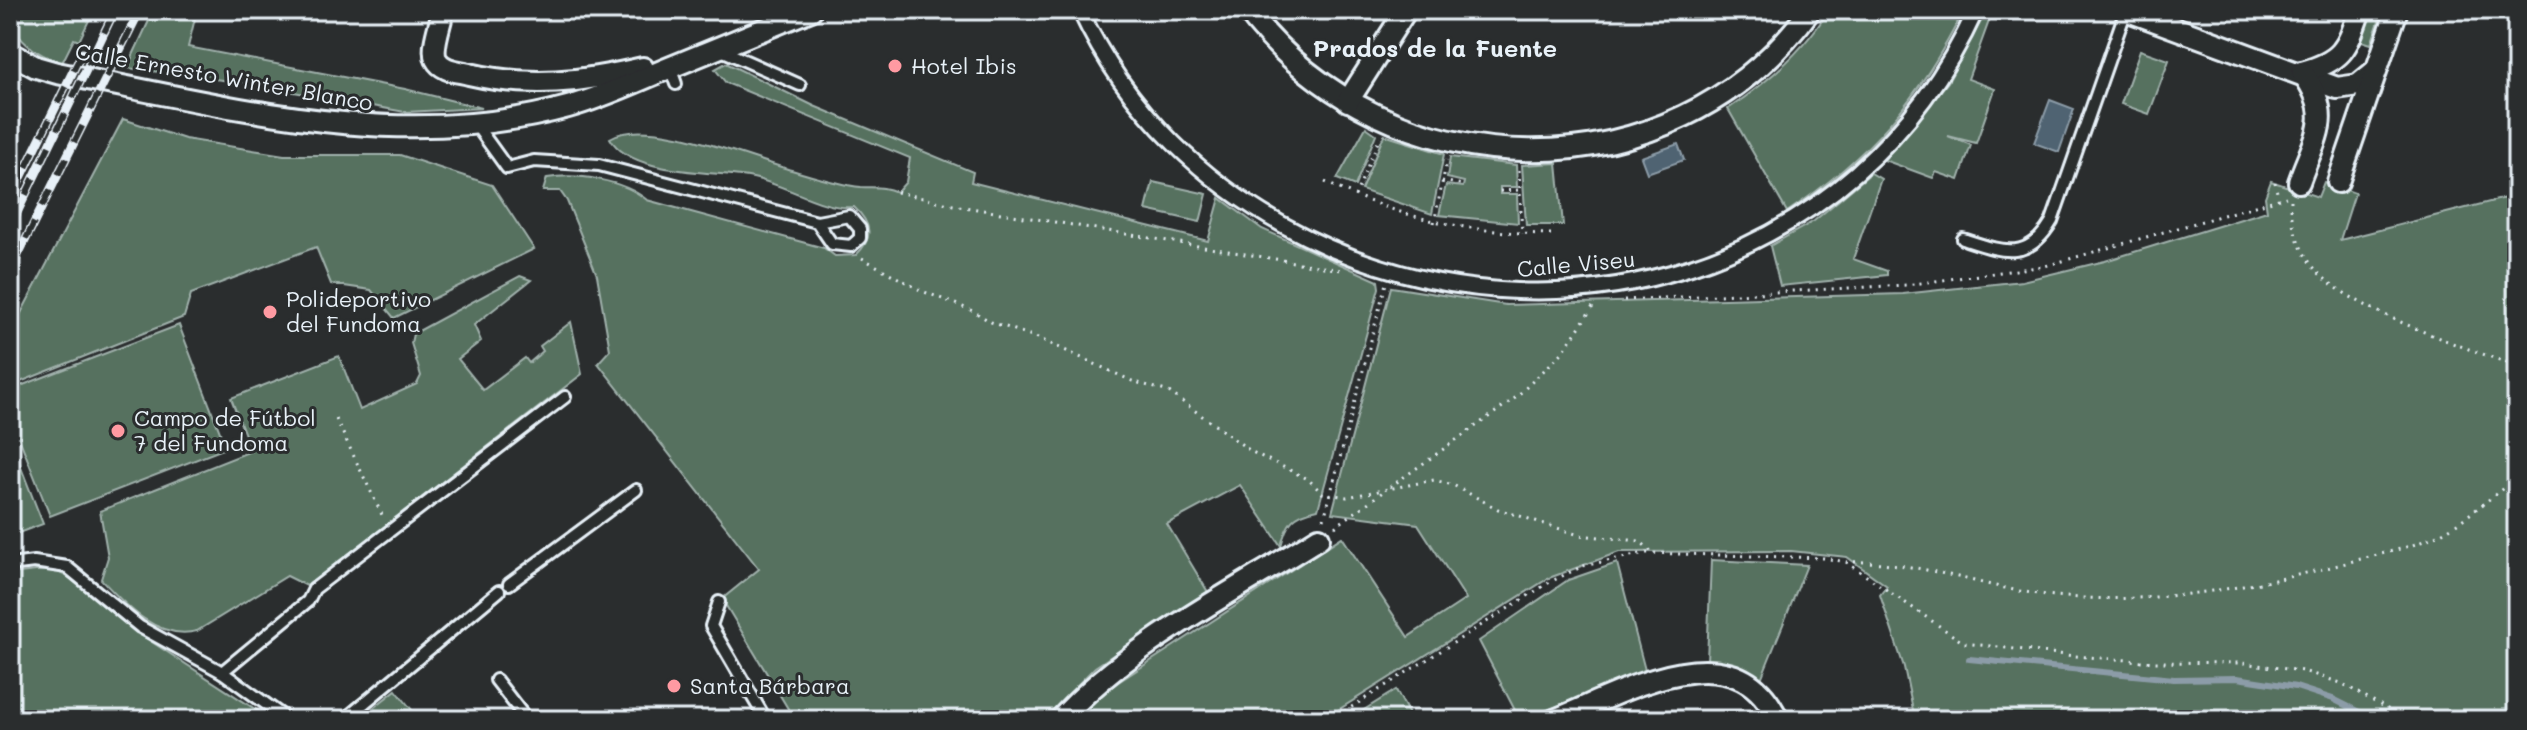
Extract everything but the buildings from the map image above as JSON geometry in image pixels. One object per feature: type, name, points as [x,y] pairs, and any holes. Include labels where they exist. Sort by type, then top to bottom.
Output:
[{"type":"street","name":"Calle Ernesto Winter Blanco","points":[[443,10],[435,52],[437,62],[445,68],[494,80],[548,85],[607,76],[714,50],[811,10]]},
{"type":"street","points":[[763,30],[790,10]]},
{"type":"street","name":"Calle Viseu","points":[[1080,10],[1104,56],[1145,113],[1191,161],[1232,194],[1276,223],[1352,260],[1421,280],[1519,292],[1610,288],[1661,277],[1760,240],[1820,203],[1875,154],[1921,104],[1957,49],[1976,10]]},
{"type":"street","points":[[1247,10],[1291,58],[1348,101],[1406,128],[1485,148],[1557,150],[1611,143],[1687,115],[1733,89],[1773,55],[1810,10]]},
{"type":"street","points":[[1348,101],[1406,10]]},
{"type":"street","points":[[2126,10],[2302,72],[2337,88],[2358,85],[2375,71]]},
{"type":"street","points":[[2302,72],[2336,60],[2348,44],[2360,10]]},
{"type":"street","points":[[2338,182],[2397,10]]},
{"type":"street","name":"Calle Ernesto Winter Blanco","points":[[10,53],[36,67],[57,73],[340,124],[401,129],[476,125],[571,106],[673,76],[714,50]]},
{"type":"street","points":[[2299,182],[2321,114],[2318,93],[2302,72]]},
{"type":"street","points":[[1060,720],[1077,701],[1152,644],[1319,538]]},
{"type":"street","points":[[1554,720],[1677,672],[1703,668],[1730,674],[1759,690],[1778,720]]},
{"type":"lane","points":[[1963,239],[2002,252],[2032,247],[2041,241],[2052,221],[2126,10]]},
{"type":"lane","points":[[714,50],[800,85]]},
{"type":"lane","points":[[476,125],[507,168],[534,161],[599,165],[817,222],[842,216],[854,220],[860,238],[851,246],[832,244],[817,222]]},
{"type":"lane","points":[[222,672],[308,601],[314,589],[565,397]]},
{"type":"lane","points":[[509,584],[636,490]]},
{"type":"lane","points":[[10,565],[34,562],[67,567],[140,627],[222,672],[288,720]]},
{"type":"lane","points":[[344,720],[499,591]]},
{"type":"lane","points":[[719,602],[711,626],[766,720]]},
{"type":"lane","points":[[496,680],[527,720]]},
{"type":"path","points":[[1355,196],[1382,131]]},
{"type":"path","points":[[1434,223],[1448,152]]},
{"type":"path","points":[[1519,161],[1522,234]]},
{"type":"path","points":[[1442,181],[1463,185]]},
{"type":"path","points":[[1325,182],[1355,196],[1434,223],[1468,230],[1557,234]]},
{"type":"path","points":[[2275,182],[2278,200]]},
{"type":"path","points":[[1500,191],[1520,190]]},
{"type":"path","points":[[897,192],[938,202],[1345,270]]},
{"type":"path","points":[[1584,299],[1906,285],[2045,266],[2292,195],[2296,236],[2322,277],[2367,305],[2441,338],[2517,366]]},
{"type":"path","points":[[851,246],[856,255],[922,291],[1132,381],[1169,392],[1252,452],[1308,479],[1322,493],[1347,497],[1434,480],[1453,485],[1498,509],[1579,535],[1640,541],[1654,554]]},
{"type":"path","points":[[1319,538],[1386,280],[1399,283]]},
{"type":"path","points":[[1319,538],[1525,389],[1563,352],[1598,300],[1610,288]]},
{"type":"path","points":[[336,419],[390,531]]},
{"type":"path","points":[[1331,720],[1550,582],[1583,566],[1618,556],[1793,554],[1846,562],[1875,561],[2037,593],[2127,596],[2210,590],[2324,569],[2433,537],[2517,478]]},
{"type":"path","points":[[1846,562],[1964,643],[2075,656],[2155,662],[2242,663],[2303,671],[2341,683],[2407,720]]},
{"type":"green space","points":[[10,10],[94,10],[79,41],[74,39],[62,63],[35,50],[20,37],[11,20]]},
{"type":"green space","points":[[154,10],[197,10],[188,47],[405,89],[482,108],[405,112],[238,82],[127,68]]},
{"type":"green space","points":[[1829,10],[1964,10],[1929,71],[1890,124],[1843,170],[1787,212],[1728,109],[1784,65]]},
{"type":"green space","points":[[1987,10],[1993,10],[1968,79],[1995,89],[1976,143],[1948,136],[1971,145],[1959,180],[1936,172],[1933,178],[1884,160],[1948,82]]},
{"type":"green space","points":[[2369,10],[2383,10],[2371,44],[2359,40]]},
{"type":"green space","points":[[2140,50],[2169,60],[2149,114],[2121,104]]},
{"type":"green space","points":[[726,63],[814,106],[973,172],[971,182],[1208,241],[1220,198],[1262,229],[1378,281],[1379,288],[1318,509],[1292,520],[1281,546],[1240,485],[1167,524],[1208,592],[1095,667],[1043,720],[789,720],[793,717],[722,599],[759,569],[598,363],[610,350],[597,275],[567,201],[560,191],[543,191],[547,178],[600,180],[626,187],[647,200],[824,248],[835,256],[856,255],[866,243],[868,231],[864,219],[854,207],[829,205],[748,177],[653,165],[620,150],[610,138],[627,132],[674,135],[845,184],[897,192],[906,182],[910,158],[726,83],[715,69]]},
{"type":"green space","points":[[123,119],[185,139],[284,155],[400,155],[492,185],[534,249],[394,318],[371,290],[331,284],[316,247],[191,294],[184,317],[10,386],[10,334]]},
{"type":"green space","points":[[1366,127],[1376,134],[1355,186],[1337,179]]},
{"type":"green space","points":[[1384,135],[1444,154],[1432,214],[1361,190]]},
{"type":"green space","points":[[1450,157],[1516,165],[1517,187],[1500,187],[1500,194],[1517,194],[1518,223],[1439,215],[1446,185],[1463,187],[1464,182],[1447,178]]},
{"type":"green space","points":[[1557,163],[1563,225],[1526,225],[1522,165]]},
{"type":"green space","points":[[1871,173],[1881,179],[1853,259],[1887,271],[1887,275],[1780,286],[1770,246],[1814,221]]},
{"type":"green space","points":[[2271,181],[2318,197],[2324,182],[2355,193],[2340,240],[2517,195],[2517,720],[1915,720],[1904,667],[1880,595],[1887,586],[1847,557],[1791,551],[1619,552],[1549,578],[1322,720],[1073,720],[1089,701],[1342,537],[1408,637],[1466,599],[1418,524],[1332,513],[1391,287],[1506,305],[1903,294],[2022,281],[2105,261],[2267,211],[2265,197]]},
{"type":"green space","points":[[1153,182],[1207,194],[1200,222],[1146,210]]},
{"type":"green space","points":[[520,276],[531,280],[474,325],[481,341],[458,359],[483,390],[525,358],[529,363],[543,351],[540,346],[571,322],[582,374],[307,586],[287,576],[197,631],[183,633],[169,631],[143,618],[101,579],[108,557],[100,511],[251,451],[231,398],[339,356],[360,410],[417,384],[421,376],[411,343],[413,334]]},
{"type":"green space","name":"Campo de Fútbol 7 del Fundoma","points":[[179,325],[226,448],[50,516],[10,415],[10,390]]},
{"type":"green space","points":[[10,439],[43,524],[10,536]]},
{"type":"green space","points":[[1711,560],[1807,565],[1761,679],[1730,665],[1707,661]]},
{"type":"green space","points":[[1617,563],[1646,674],[1520,720],[1479,641],[1568,580]]},
{"type":"green space","points":[[56,571],[76,581],[135,631],[272,720],[10,720],[10,574]]},
{"type":"green space","points":[[396,690],[420,720],[358,720]]},
{"type":"green space","points":[[1396,690],[1412,720],[1348,720]]},
{"type":"water","points":[[2050,100],[2074,109],[2059,152],[2034,143]]},
{"type":"water","points":[[1678,144],[1684,160],[1647,173],[1641,157]]},
{"type":"waterway","points":[[1969,659],[2174,679],[2237,678],[2296,687],[2333,699],[2375,720]]},
{"type":"railway","points":[[10,227],[115,10]]},
{"type":"railway","points":[[10,271],[140,10]]},
{"type":"railway","points":[[10,200],[82,53]]},
{"type":"place","name":"Hotel Ibis","points":[[895,66]]},
{"type":"place","name":"Polideportivo del Fundoma","points":[[270,312]]},
{"type":"place","name":"Campo de Fútbol 7 del Fundoma","points":[[118,431]]},
{"type":"place","name":"Santa Bárbara","points":[[674,686]]},
{"type":"district","name":"Prados de la Fuente","points":[[1435,49]]}]
